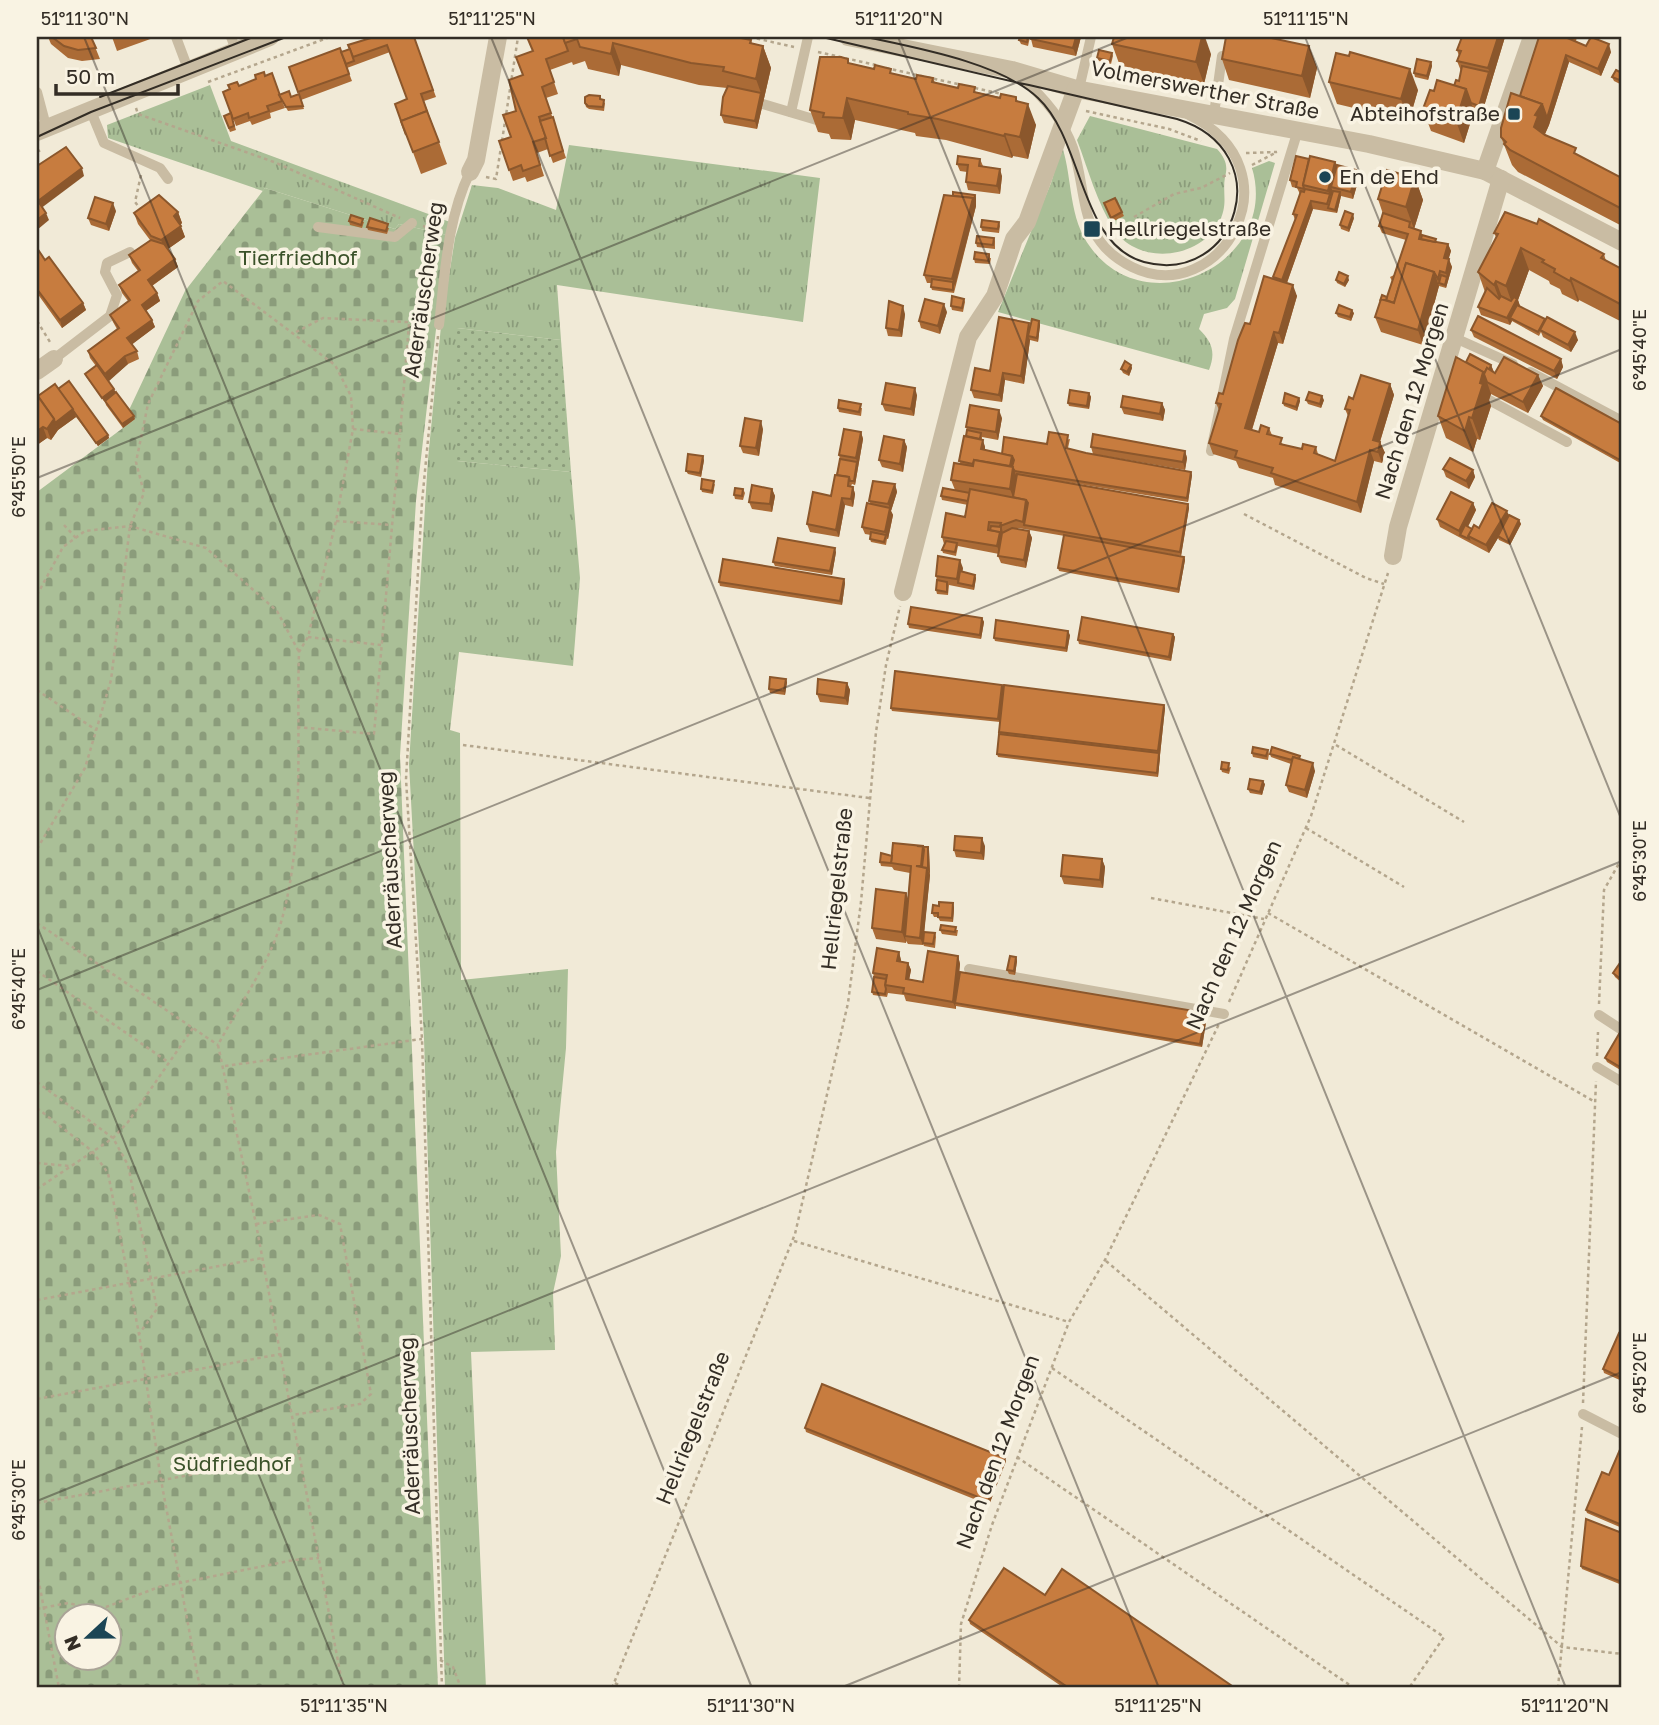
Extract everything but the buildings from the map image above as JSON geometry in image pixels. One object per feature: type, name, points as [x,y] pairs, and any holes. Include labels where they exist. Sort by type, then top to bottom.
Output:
[{"type":"street","points":[[41,129],[188,69],[234,43],[270,37]]},
{"type":"street","name":"Aderräuscherweg","points":[[470,172],[476,160],[498,37]]},
{"type":"street","name":"Volmerswerther Straße","points":[[848,37],[888,41],[1012,70],[1077,89],[1148,102],[1213,122],[1298,130],[1493,175],[1622,242]]},
{"type":"street","points":[[1493,175],[1532,37]]},
{"type":"street","points":[[903,592],[968,337],[995,296],[1014,239],[1027,222],[1077,89]]},
{"type":"street","name":"Nach den 12 Morgen","points":[[1393,556],[1398,527],[1449,377],[1455,338],[1493,175]]},
{"type":"street","points":[[37,371],[54,359]]},
{"type":"lane","points":[[176,37],[188,69]]},
{"type":"lane","points":[[791,112],[808,37]]},
{"type":"lane","points":[[1077,89],[1091,37]]},
{"type":"lane","points":[[1012,70],[1054,111],[1063,126],[1074,150],[1088,218],[1111,252],[1145,271],[1184,271],[1211,258],[1224,246],[1242,217],[1245,198],[1241,169],[1213,122],[1222,56]]},
{"type":"lane","points":[[37,92],[41,129]]},
{"type":"lane","points":[[1148,102],[1213,122]]},
{"type":"lane","points":[[763,104],[820,121]]},
{"type":"lane","points":[[90,108],[104,143],[160,168],[168,179]]},
{"type":"lane","points":[[1211,451],[1220,421],[1234,339],[1298,130]]},
{"type":"lane","name":"Aderräuscherweg","points":[[439,325],[450,234],[461,192],[470,172]]},
{"type":"lane","points":[[318,228],[395,237],[412,223]]},
{"type":"lane","points":[[54,359],[110,316],[117,295],[105,272],[107,263],[130,252]]},
{"type":"lane","points":[[1455,338],[1558,386],[1622,421]]},
{"type":"lane","points":[[1489,400],[1567,442]]},
{"type":"lane","points":[[969,969],[1224,1014]]},
{"type":"lane","points":[[1599,1015],[1622,1030]]},
{"type":"lane","points":[[1597,1068],[1622,1082]]},
{"type":"lane","points":[[1583,1414],[1622,1434]]},
{"type":"path","points":[[470,172],[496,179],[518,37]]},
{"type":"path","points":[[750,37],[1009,96]]},
{"type":"path","points":[[1083,111],[1169,129],[1204,142]]},
{"type":"path","points":[[153,119],[274,162],[412,223],[450,234]]},
{"type":"path","points":[[1134,217],[1174,194],[1201,188],[1268,159],[1277,152],[1246,153]]},
{"type":"path","points":[[144,161],[135,202],[146,215]]},
{"type":"path","points":[[37,849],[85,768],[111,680],[130,526],[144,492],[136,462],[148,404],[198,301],[223,281],[335,365],[351,396],[354,429],[336,521],[308,638],[299,652],[295,821],[290,880],[277,934],[218,1045]]},
{"type":"path","points":[[295,333],[323,318],[439,325]]},
{"type":"path","points":[[37,321],[49,338],[54,359]]},
{"type":"path","points":[[296,727],[374,734],[409,322]]},
{"type":"path","name":"Aderräuscherweg","points":[[439,325],[422,502],[406,779],[422,1039],[442,1688]]},
{"type":"path","points":[[354,429],[400,434]]},
{"type":"path","points":[[1244,514],[1366,578],[1384,584]]},
{"type":"path","points":[[336,521],[391,526]]},
{"type":"path","points":[[64,525],[76,538]]},
{"type":"path","points":[[37,595],[63,547],[85,531],[130,526],[206,548],[277,611],[299,652]]},
{"type":"path","name":"Nach den 12 Morgen","points":[[959,1688],[961,1624],[1017,1457],[1069,1322],[1105,1260],[1224,1014],[1306,828],[1336,745],[1393,556]]},
{"type":"path","name":"Hellriegelstraße","points":[[612,1688],[793,1241],[848,1003],[886,665],[903,592]]},
{"type":"path","points":[[308,638],[381,645]]},
{"type":"path","points":[[37,690],[96,730]]},
{"type":"path","points":[[1336,745],[1464,822]]},
{"type":"path","points":[[463,746],[869,798]]},
{"type":"path","points":[[1306,828],[1404,887]]},
{"type":"path","points":[[1558,1688],[1583,1414],[1604,890],[1622,859]]},
{"type":"path","points":[[1151,898],[1265,919]]},
{"type":"path","points":[[1268,914],[1595,1102]]},
{"type":"path","points":[[37,923],[218,1045],[225,1066],[256,1224],[343,1688]]},
{"type":"path","points":[[37,971],[168,1062]]},
{"type":"path","points":[[37,1189],[113,1138],[128,1122],[192,1028]]},
{"type":"path","points":[[225,1066],[422,1039]]},
{"type":"path","points":[[37,1082],[113,1138],[128,1165],[157,1309],[139,1334]]},
{"type":"path","points":[[37,1108],[92,1152],[108,1173],[139,1334],[161,1480],[200,1688]]},
{"type":"path","points":[[37,1163],[69,1166]]},
{"type":"path","points":[[256,1224],[319,1215],[340,1224],[371,1394],[360,1404],[293,1415]]},
{"type":"path","points":[[793,1241],[1069,1322]]},
{"type":"path","points":[[37,1300],[262,1258]]},
{"type":"path","points":[[1105,1260],[1562,1647],[1622,1654]]},
{"type":"path","points":[[37,1399],[281,1354]]},
{"type":"path","points":[[1052,1368],[1444,1637],[1409,1688]]},
{"type":"path","points":[[37,1503],[300,1454]]},
{"type":"path","points":[[1017,1457],[1354,1688]]},
{"type":"path","points":[[37,1609],[68,1603],[97,1609],[180,1582],[294,1560],[319,1558]]},
{"type":"path","points":[[37,1572],[59,1688]]},
{"type":"path","points":[[440,1660],[453,1667],[461,1688]]},
{"type":"path","points":[[614,1682],[624,1688]]},
{"type":"green space","points":[[210,85],[231,141],[450,222],[447,235],[399,224],[395,229],[265,188],[263,191],[108,138],[107,125]]},
{"type":"green space","points":[[1090,116],[1217,149],[1226,166],[1224,205],[1218,224],[1208,236],[1196,245],[1167,254],[1151,253],[1124,241],[1103,208],[1077,140]]},
{"type":"green space","points":[[569,145],[820,178],[803,322],[557,285],[561,340],[457,328],[457,461],[571,472],[580,578],[573,666],[459,652],[450,730],[460,733],[461,980],[568,969],[566,1048],[556,1152],[561,1256],[553,1293],[555,1350],[471,1352],[486,1688],[445,1688],[424,1039],[409,764],[428,459],[441,326],[455,238],[472,185],[498,188],[556,210]]},
{"type":"green space","points":[[1062,146],[1078,224],[1091,248],[1116,271],[1145,282],[1175,282],[1204,272],[1229,255],[1247,231],[1256,202],[1252,168],[1269,161],[1275,163],[1235,299],[1227,308],[1204,314],[1199,329],[1212,348],[1209,370],[998,312],[1051,183]]},
{"type":"green space","name":"Südfriedhof","points":[[265,188],[395,229],[399,224],[447,235],[416,501],[400,756],[438,1688],[37,1688],[37,492],[135,419],[129,410],[185,291]]},
{"type":"green space","points":[[457,328],[561,340],[571,472],[457,461]]},
{"type":"tram line","points":[[100,97],[253,37]]},
{"type":"tram line","points":[[37,137],[91,112],[286,37]]},
{"type":"tram line","points":[[822,37],[1019,83],[1177,119],[1209,135],[1229,158],[1237,185],[1234,212],[1223,236],[1203,255],[1176,264],[1144,262],[1123,252],[1106,235],[1094,214],[1065,139],[1038,98],[1022,86],[1003,75],[981,66],[866,37]]},
{"type":"place","name":"Abteihofstraße","points":[[1514,114]]},
{"type":"place","name":"En de Ehd","points":[[1325,177]]},
{"type":"place","name":"Hellriegelstraße","points":[[1092,229]]},
{"type":"park label","name":"Tierfriedhof","points":[[298,258]]}]
